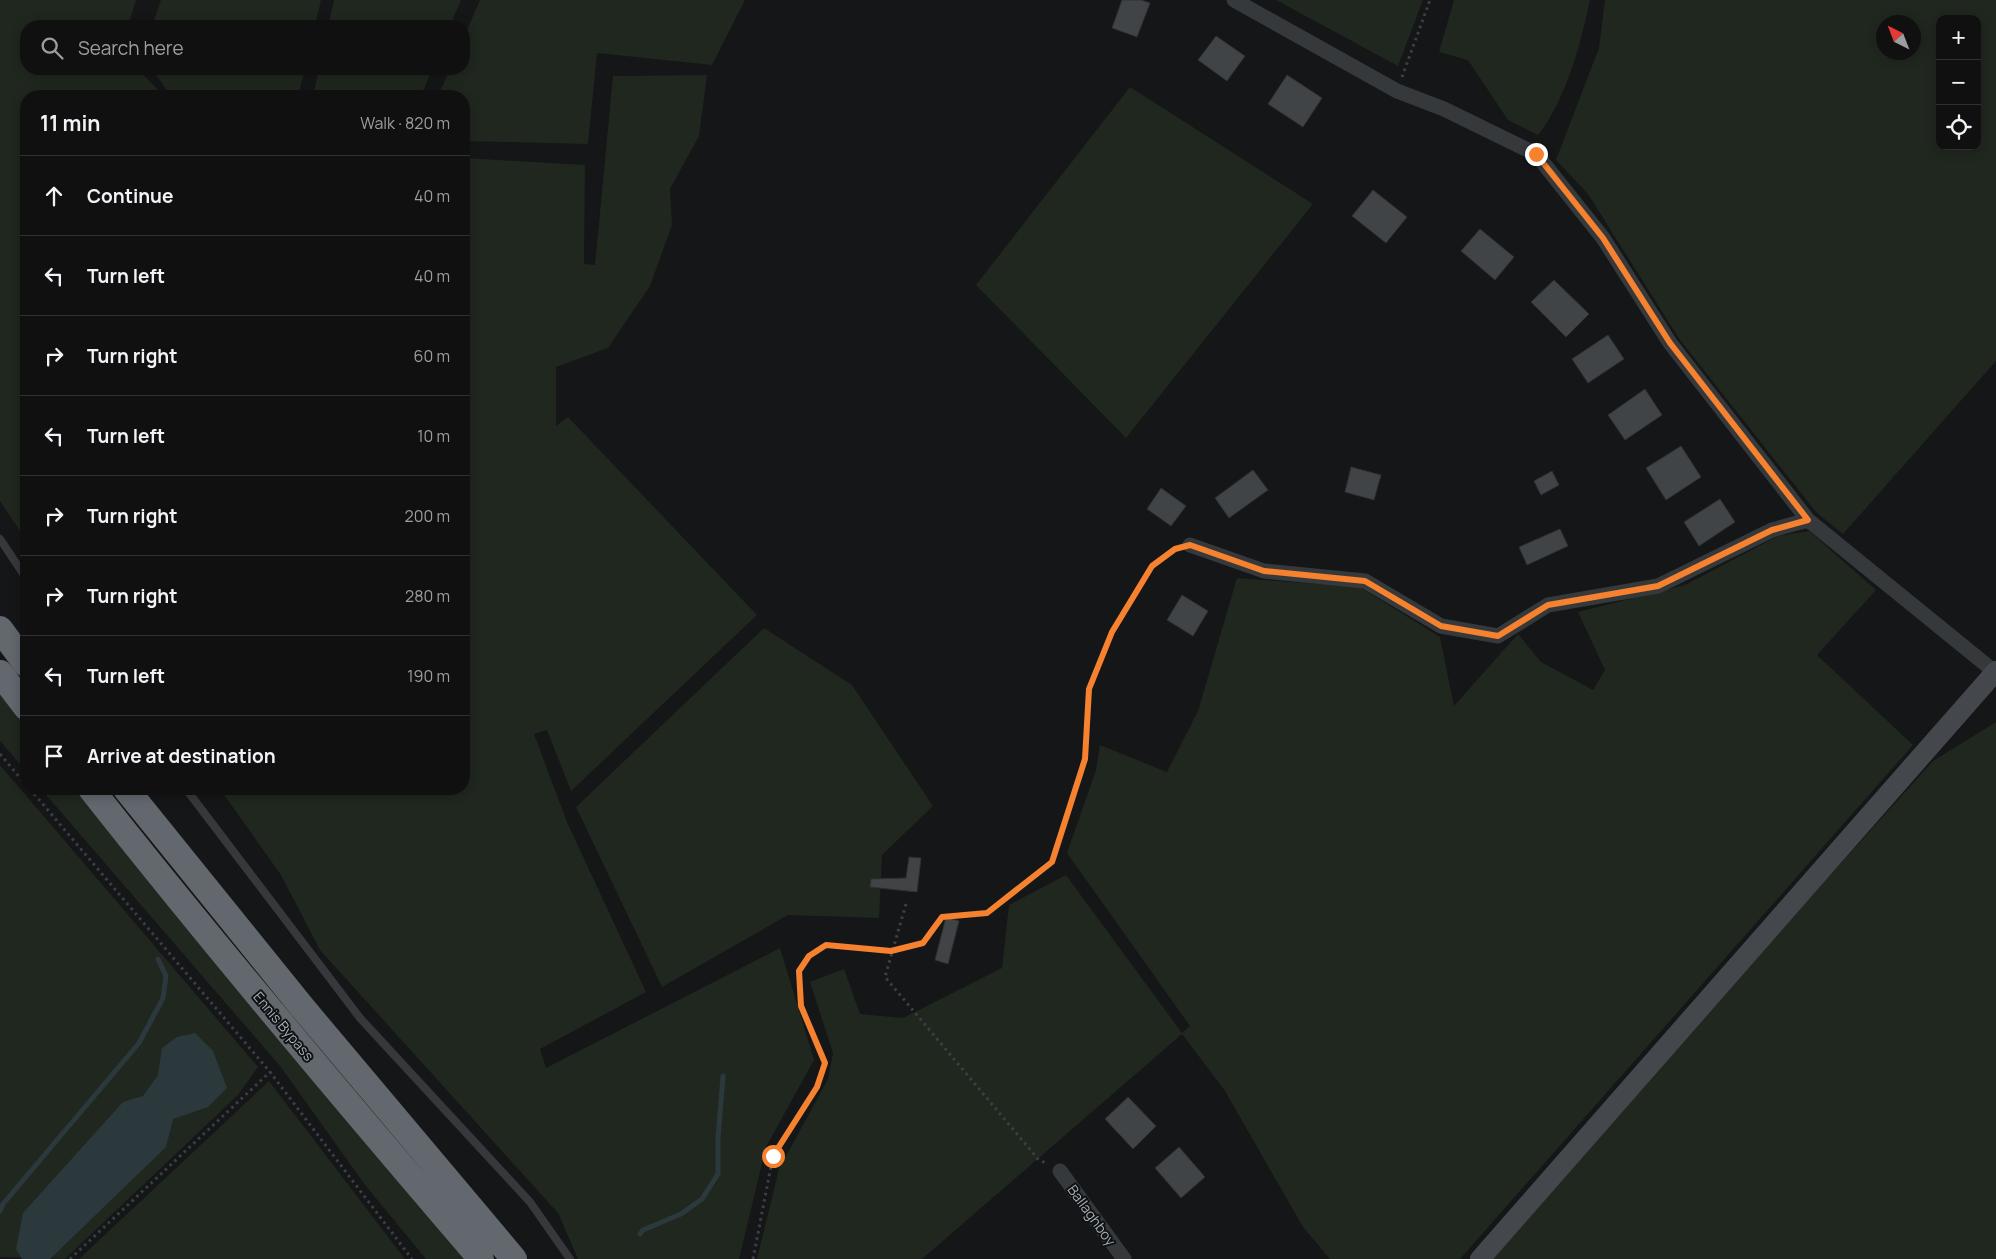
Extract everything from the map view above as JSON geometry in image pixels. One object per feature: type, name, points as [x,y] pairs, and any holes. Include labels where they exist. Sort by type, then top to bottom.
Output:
[{"type":"highway","points":[[0,629],[20,656]]},
{"type":"highway","points":[[0,673],[20,698]]},
{"type":"highway","name":"Ennis Bypass","points":[[96,795],[163,880],[344,1098],[481,1259]]},
{"type":"highway","name":"Ennis Bypass","points":[[131,795],[302,1007],[514,1259]]},
{"type":"main road","points":[[1480,1259],[1994,676]]},
{"type":"street","points":[[1234,0],[1397,91],[1444,109],[1536,154],[1603,238],[1670,343],[1808,520],[1994,676]]},
{"type":"street","points":[[1190,545],[1264,571],[1365,581],[1441,626],[1498,636],[1548,605],[1658,586],[1772,530],[1808,520]]},
{"type":"street","name":"Ballaghboy","points":[[1060,1171],[1124,1259]]},
{"type":"lane","points":[[0,539],[20,569]]},
{"type":"lane","points":[[191,795],[360,1018],[530,1202],[570,1259]]},
{"type":"path","points":[[1397,91],[1430,0]]},
{"type":"path","points":[[753,1259],[773,1156],[817,1087],[825,1063],[801,1006],[799,971],[809,956],[826,945],[891,951],[923,943],[942,917],[987,913],[1052,862],[1085,759],[1089,689],[1112,632],[1152,566],[1175,549],[1190,545]]},
{"type":"path","points":[[0,754],[20,777]]},
{"type":"path","points":[[35,795],[270,1072],[412,1259]]},
{"type":"path","points":[[906,904],[884,977],[1038,1159],[1060,1171]]},
{"type":"path","points":[[70,1259],[270,1072]]},
{"type":"shaded area","points":[[0,0],[136,0],[130,20],[20,20],[20,75],[144,75],[158,90],[20,90],[20,531],[0,501]]},
{"type":"shaded area","points":[[161,0],[321,0],[316,20],[154,20]]},
{"type":"shaded area","points":[[334,0],[461,0],[453,20],[329,20]]},
{"type":"shaded area","points":[[480,0],[745,0],[712,65],[597,53],[588,144],[470,141],[470,90],[441,90],[447,75],[470,75],[470,23]]},
{"type":"shaded area","points":[[1276,0],[1423,0],[1398,66]]},
{"type":"shaded area","points":[[1454,0],[1590,0],[1571,70],[1557,105],[1538,135],[1508,120],[1468,60],[1439,52]]},
{"type":"shaded area","points":[[1605,0],[1996,0],[1996,361],[1843,534],[1816,512],[1680,340],[1588,194],[1556,160],[1599,48]]},
{"type":"shaded area","points":[[156,75],[303,75],[300,90],[167,90]]},
{"type":"shaded area","points":[[318,75],[430,75],[423,90],[314,90]]},
{"type":"shaded area","points":[[707,75],[699,136],[670,189],[672,225],[650,286],[608,348],[556,367],[556,426],[568,417],[757,615],[571,791],[547,730],[534,734],[567,822],[646,992],[540,1049],[546,1068],[780,948],[814,1060],[766,1147],[739,1259],[578,1259],[558,1213],[320,950],[281,875],[224,795],[470,795],[470,158],[585,165],[584,264],[595,265],[613,76]]},
{"type":"shaded area","points":[[1130,87],[1313,204],[1126,438],[976,285]]},
{"type":"shaded area","points":[[1809,531],[1876,590],[1817,655],[1913,745],[1460,1259],[1330,1259],[1303,1227],[1225,1091],[1182,1034],[922,1259],[757,1259],[779,1169],[828,1079],[833,1053],[810,982],[844,969],[860,1014],[903,1018],[1002,968],[1009,905],[1066,875],[1182,1033],[1190,1026],[1067,853],[1096,770],[1100,745],[1167,772],[1198,711],[1237,578],[1360,587],[1440,637],[1454,706],[1518,634],[1541,662],[1593,690],[1605,670],[1578,612],[1685,585],[1778,536]]},
{"type":"shaded area","points":[[764,628],[852,685],[933,806],[882,855],[879,918],[788,915],[662,987],[576,807]]},
{"type":"shaded area","points":[[0,671],[20,696],[20,764],[0,741]]},
{"type":"shaded area","points":[[1996,722],[1996,1259],[1491,1259],[1636,1091],[1933,761]]},
{"type":"shaded area","points":[[0,765],[20,788],[20,795],[26,795],[258,1067],[238,1095],[65,1259],[0,1257]]},
{"type":"shaded area","points":[[46,795],[102,795],[481,1259],[426,1259],[365,1185],[280,1066]]},
{"type":"shaded area","points":[[195,1033],[213,1051],[227,1088],[208,1107],[173,1119],[166,1147],[50,1259],[22,1259],[16,1249],[23,1213],[123,1102],[143,1096],[158,1075],[162,1048],[177,1037]]},
{"type":"shaded area","points":[[269,1081],[405,1259],[79,1259]]},
{"type":"building","points":[[1122,0],[1141,0],[1150,3],[1137,37],[1112,28]]},
{"type":"building","points":[[1216,36],[1245,56],[1227,81],[1198,60]]},
{"type":"building","points":[[1287,75],[1322,98],[1303,127],[1268,104]]},
{"type":"building","points":[[1373,190],[1407,217],[1386,243],[1352,216]]},
{"type":"building","points":[[1480,229],[1514,257],[1495,280],[1461,251]]},
{"type":"building","points":[[1554,280],[1589,314],[1566,337],[1531,302]]},
{"type":"building","points":[[1608,335],[1624,359],[1588,383],[1572,359]]},
{"type":"building","points":[[1645,389],[1662,415],[1625,440],[1608,415]]},
{"type":"building","points":[[1681,446],[1701,477],[1666,500],[1646,468]]},
{"type":"building","points":[[1351,467],[1381,475],[1374,500],[1345,492]]},
{"type":"building","points":[[1253,470],[1268,490],[1229,518],[1215,498]]},
{"type":"building","points":[[1552,471],[1559,485],[1541,495],[1534,481]]},
{"type":"building","points":[[1161,488],[1186,506],[1171,526],[1147,509]]},
{"type":"building","points":[[1720,499],[1735,522],[1699,546],[1684,522]]},
{"type":"building","points":[[1560,529],[1568,546],[1527,565],[1519,547]]},
{"type":"building","points":[[1182,595],[1208,611],[1193,636],[1167,620]]},
{"type":"building","points":[[909,857],[921,858],[917,892],[870,887],[871,879],[906,878]]},
{"type":"building","points":[[946,917],[959,921],[948,964],[935,960]]},
{"type":"building","points":[[1128,1097],[1156,1126],[1133,1149],[1105,1119]]},
{"type":"building","points":[[1179,1147],[1205,1177],[1181,1198],[1155,1168]]},
{"type":"waterway","points":[[0,1211],[3,1204],[139,1043],[163,998],[166,976],[158,959]]},
{"type":"waterway","points":[[640,1234],[643,1230],[681,1214],[702,1199],[718,1174],[718,1139],[723,1076]]},
{"type":"route","points":[[773,1156],[817,1087],[825,1063],[801,1006],[799,971],[809,956],[826,945],[891,951],[923,943],[942,917],[987,913],[1052,862],[1085,759],[1089,689],[1112,632],[1152,566],[1175,549],[1190,545],[1208,553],[1264,571],[1365,581],[1441,626],[1498,636],[1548,605],[1658,586],[1772,530],[1808,520],[1744,441],[1670,343],[1603,238],[1536,154]]}]
